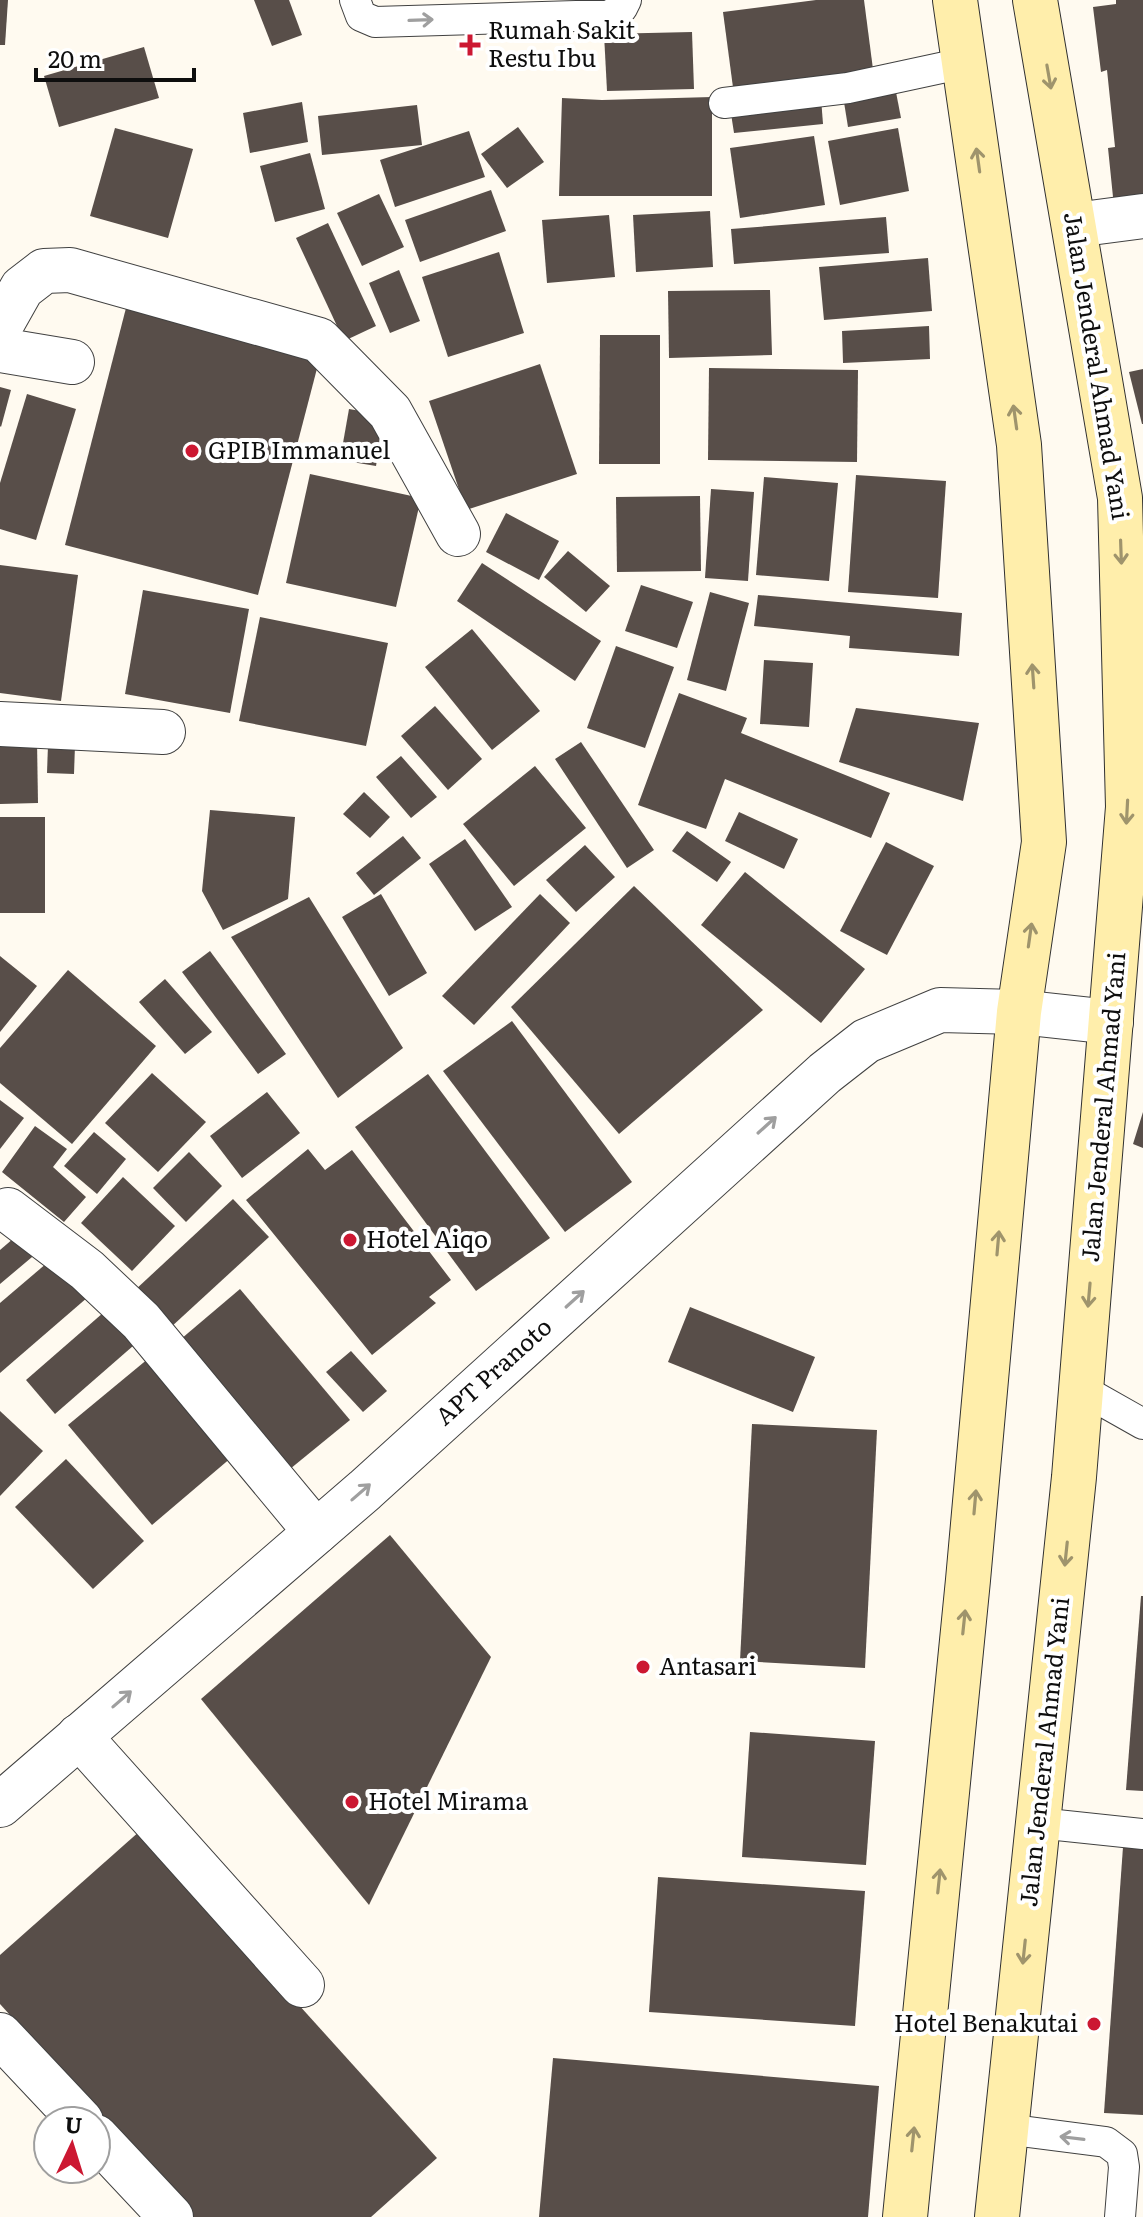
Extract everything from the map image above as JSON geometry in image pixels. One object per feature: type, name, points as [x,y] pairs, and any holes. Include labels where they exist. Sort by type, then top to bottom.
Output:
[{"type":"main road","points":[[905,2217],[967,1595],[1019,1012],[1044,842],[1019,445],[955,0]]},
{"type":"main road","name":"Jalan Jenderal Ahmad Yani","points":[[997,2217],[1081,1389],[1128,807],[1120,498],[1035,0]]},
{"type":"street","points":[[1075,225],[1143,216]]},
{"type":"street","points":[[0,327],[22,288],[44,271],[70,270],[319,340],[390,412],[458,534]]},
{"type":"street","points":[[0,350],[72,362]]},
{"type":"street","points":[[0,724],[163,732]]},
{"type":"street","name":"APT Pranoto","points":[[0,1805],[316,1532],[825,1073],[866,1041],[940,1010],[1019,1012],[1111,1022]]},
{"type":"street","points":[[8,1210],[87,1270],[133,1313],[316,1532]]},
{"type":"street","points":[[79,1736],[302,1985]]},
{"type":"street","points":[[0,2035],[66,2105]]},
{"type":"street","points":[[112,2154],[171,2217]]},
{"type":"lane","points":[[355,0],[361,16],[375,22],[610,15],[622,8],[626,0]]},
{"type":"lane","points":[[724,103],[848,88],[964,63]]},
{"type":"lane","points":[[1081,1389],[1143,1424]]},
{"type":"lane","points":[[1038,1823],[1143,1834]]},
{"type":"lane","points":[[1006,2129],[1106,2142],[1122,2154],[1134,2168],[1120,2217]]},
{"type":"building","points":[[0,0],[8,0],[5,45],[0,45]]},
{"type":"building","points":[[254,0],[289,0],[302,35],[272,46]]},
{"type":"building","points":[[816,0],[864,0],[874,77],[734,95],[723,12]]},
{"type":"building","points":[[1116,0],[1143,0],[1143,208],[1126,210],[1113,197],[1108,148],[1115,147],[1107,70],[1101,72],[1093,7],[1116,4]]},
{"type":"building","points":[[692,32],[694,89],[607,91],[604,34]]},
{"type":"building","points":[[144,47],[159,98],[59,127],[44,76]]},
{"type":"building","points":[[895,87],[901,118],[848,127],[843,96]]},
{"type":"building","points":[[712,97],[712,196],[559,196],[562,98]]},
{"type":"building","points":[[821,98],[823,124],[734,133],[730,107]]},
{"type":"building","points":[[302,102],[308,142],[250,153],[243,113]]},
{"type":"building","points":[[417,105],[422,145],[322,155],[318,116]]},
{"type":"building","points":[[518,127],[544,162],[507,188],[481,154]]},
{"type":"building","points":[[115,128],[193,149],[168,238],[90,216]]},
{"type":"building","points":[[898,128],[909,191],[840,205],[828,141]]},
{"type":"building","points":[[469,131],[485,177],[395,207],[380,160]]},
{"type":"building","points":[[814,136],[825,205],[740,218],[730,148]]},
{"type":"building","points":[[310,153],[325,209],[275,222],[260,166]]},
{"type":"building","points":[[491,190],[506,231],[420,262],[405,220]]},
{"type":"building","points":[[379,194],[404,247],[362,266],[337,213]]},
{"type":"building","points":[[710,211],[713,267],[636,272],[633,215]]},
{"type":"building","points":[[609,215],[615,277],[547,283],[542,220]]},
{"type":"building","points":[[886,217],[889,253],[734,264],[731,229]]},
{"type":"building","points":[[328,223],[376,326],[344,341],[296,238]]},
{"type":"building","points":[[499,252],[524,333],[448,357],[422,277]]},
{"type":"building","points":[[928,258],[932,311],[824,320],[819,267]]},
{"type":"building","points":[[399,270],[420,321],[390,333],[369,283]]},
{"type":"building","points":[[770,290],[772,355],[669,358],[668,291]]},
{"type":"building","name":"GPIB Immanuel","points":[[126,308],[320,357],[258,595],[65,545]]},
{"type":"building","points":[[929,326],[930,359],[843,363],[842,331]]},
{"type":"building","points":[[600,335],[660,335],[660,464],[599,464]]},
{"type":"building","points":[[540,364],[577,474],[466,510],[429,401]]},
{"type":"building","points":[[709,368],[858,370],[857,462],[708,460]]},
{"type":"building","points":[[1143,369],[1143,424],[1142,424],[1129,372]]},
{"type":"building","points":[[0,387],[11,390],[1,427],[0,426]]},
{"type":"building","points":[[27,394],[76,409],[36,540],[0,529],[0,483]]},
{"type":"building","points":[[349,409],[384,415],[376,466],[340,460]]},
{"type":"building","points":[[310,474],[421,498],[396,607],[286,583]]},
{"type":"building","points":[[856,475],[946,481],[938,598],[848,592]]},
{"type":"building","points":[[764,477],[838,483],[829,581],[756,575]]},
{"type":"building","points":[[711,489],[754,492],[748,581],[705,578]]},
{"type":"building","points":[[700,496],[701,571],[617,572],[616,497]]},
{"type":"building","points":[[506,513],[559,541],[539,580],[486,552]]},
{"type":"building","points":[[568,551],[610,586],[586,612],[544,577]]},
{"type":"building","points":[[482,563],[601,641],[575,681],[457,601]]},
{"type":"building","points":[[0,565],[78,575],[61,701],[0,693]]},
{"type":"building","points":[[641,585],[693,602],[677,648],[625,631]]},
{"type":"building","points":[[143,590],[249,609],[230,713],[125,694]]},
{"type":"building","points":[[710,592],[749,603],[726,691],[687,680]]},
{"type":"building","points":[[758,595],[962,613],[959,656],[849,648],[850,636],[754,626]]},
{"type":"building","points":[[260,617],[388,643],[366,746],[239,721]]},
{"type":"building","points":[[472,629],[540,711],[492,750],[425,667]]},
{"type":"building","points":[[616,646],[674,667],[645,748],[587,728]]},
{"type":"building","points":[[764,660],[813,663],[809,727],[760,724]]},
{"type":"building","points":[[679,693],[747,718],[741,733],[890,793],[871,838],[725,779],[706,829],[638,805]]},
{"type":"building","points":[[435,706],[482,759],[448,790],[401,736]]},
{"type":"building","points":[[856,708],[979,723],[963,801],[839,762]]},
{"type":"building","points":[[0,741],[37,741],[38,803],[0,804]]},
{"type":"building","points":[[581,742],[654,850],[627,868],[555,759]]},
{"type":"building","points":[[48,745],[75,745],[74,774],[47,773]]},
{"type":"building","points":[[401,756],[437,797],[411,818],[376,777]]},
{"type":"building","points":[[535,766],[586,828],[514,886],[463,824]]},
{"type":"building","points":[[364,792],[390,817],[370,838],[343,814]]},
{"type":"building","points":[[210,810],[295,817],[288,899],[223,930],[202,891]]},
{"type":"building","points":[[739,812],[798,839],[784,869],[725,841]]},
{"type":"building","points":[[0,817],[45,817],[45,913],[0,913]]},
{"type":"building","points":[[687,831],[731,862],[717,882],[672,851]]},
{"type":"building","points":[[403,836],[421,858],[374,895],[356,873]]},
{"type":"building","points":[[465,839],[512,907],[475,931],[429,864]]},
{"type":"building","points":[[886,842],[934,866],[887,955],[840,931]]},
{"type":"building","points":[[585,845],[615,877],[576,912],[546,880]]},
{"type":"building","points":[[745,872],[865,969],[821,1023],[701,925]]},
{"type":"building","points":[[634,886],[763,1010],[619,1134],[511,1007]]},
{"type":"building","points":[[381,894],[427,973],[389,996],[342,917]]},
{"type":"building","points":[[540,894],[570,923],[474,1025],[442,996]]},
{"type":"building","points":[[309,897],[403,1048],[338,1098],[231,937]]},
{"type":"building","points":[[210,951],[286,1054],[258,1074],[182,972]]},
{"type":"building","points":[[0,956],[37,986],[0,1032]]},
{"type":"building","points":[[68,970],[156,1046],[72,1144],[0,1083],[0,1048]]},
{"type":"building","points":[[165,979],[212,1032],[185,1054],[139,1002]]},
{"type":"building","points":[[512,1021],[632,1182],[565,1232],[443,1071]]},
{"type":"building","points":[[152,1073],[206,1122],[158,1172],[105,1123]]},
{"type":"building","points":[[428,1074],[550,1238],[476,1291],[355,1127]]},
{"type":"building","points":[[267,1092],[300,1133],[242,1178],[210,1136]]},
{"type":"building","points":[[0,1100],[24,1118],[0,1149]]},
{"type":"building","points":[[1143,1112],[1143,1148],[1133,1144]]},
{"type":"building","points":[[35,1126],[67,1149],[53,1167],[86,1197],[64,1222],[2,1172]]},
{"type":"building","points":[[94,1132],[126,1159],[97,1194],[64,1166]]},
{"type":"building","name":"Hotel Aiqo","points":[[308,1149],[325,1170],[352,1150],[451,1280],[429,1297],[436,1303],[372,1355],[246,1200]]},
{"type":"building","points":[[189,1152],[222,1186],[186,1222],[153,1188]]},
{"type":"building","points":[[123,1177],[175,1226],[132,1271],[81,1223]]},
{"type":"building","points":[[233,1199],[269,1237],[170,1328],[134,1291]]},
{"type":"building","points":[[21,1232],[38,1252],[0,1284],[0,1250]]},
{"type":"building","points":[[54,1257],[88,1297],[0,1373],[0,1303]]},
{"type":"building","points":[[240,1289],[350,1420],[290,1469],[181,1339]]},
{"type":"building","points":[[111,1306],[141,1339],[55,1414],[26,1380]]},
{"type":"building","points":[[690,1307],[815,1357],[793,1412],[668,1362]]},
{"type":"building","points":[[351,1351],[387,1391],[363,1412],[326,1372]]},
{"type":"building","points":[[149,1358],[232,1457],[152,1525],[68,1425]]},
{"type":"building","points":[[0,1411],[43,1451],[0,1496]]},
{"type":"building","points":[[752,1424],[877,1430],[865,1668],[740,1661]]},
{"type":"building","points":[[66,1459],[144,1541],[93,1589],[15,1507]]},
{"type":"building","name":"Hotel Mirama","points":[[390,1535],[491,1657],[369,1905],[201,1699]]},
{"type":"building","points":[[1143,1596],[1143,1791],[1126,1790]]},
{"type":"building","points":[[750,1732],[875,1741],[866,1865],[742,1857]]},
{"type":"building","points":[[141,1830],[437,2158],[371,2217],[193,2217],[112,2128],[112,2105],[92,2105],[0,2004],[0,1955]]},
{"type":"building","points":[[1123,1847],[1143,1848],[1143,2115],[1104,2113]]},
{"type":"building","points":[[658,1877],[865,1891],[855,2026],[649,2012]]},
{"type":"building","points":[[553,2058],[879,2086],[868,2217],[539,2217]]},
{"type":"place","name":"Rumah Sakit Restu Ibu","points":[[470,45]]},
{"type":"place","name":"GPIB Immanuel","points":[[192,451]]},
{"type":"place","name":"Hotel Aiqo","points":[[350,1240]]},
{"type":"place","name":"Antasari","points":[[643,1667]]},
{"type":"place","name":"Hotel Mirama","points":[[352,1802]]},
{"type":"place","name":"Hotel Benakutai","points":[[1094,2024]]}]
